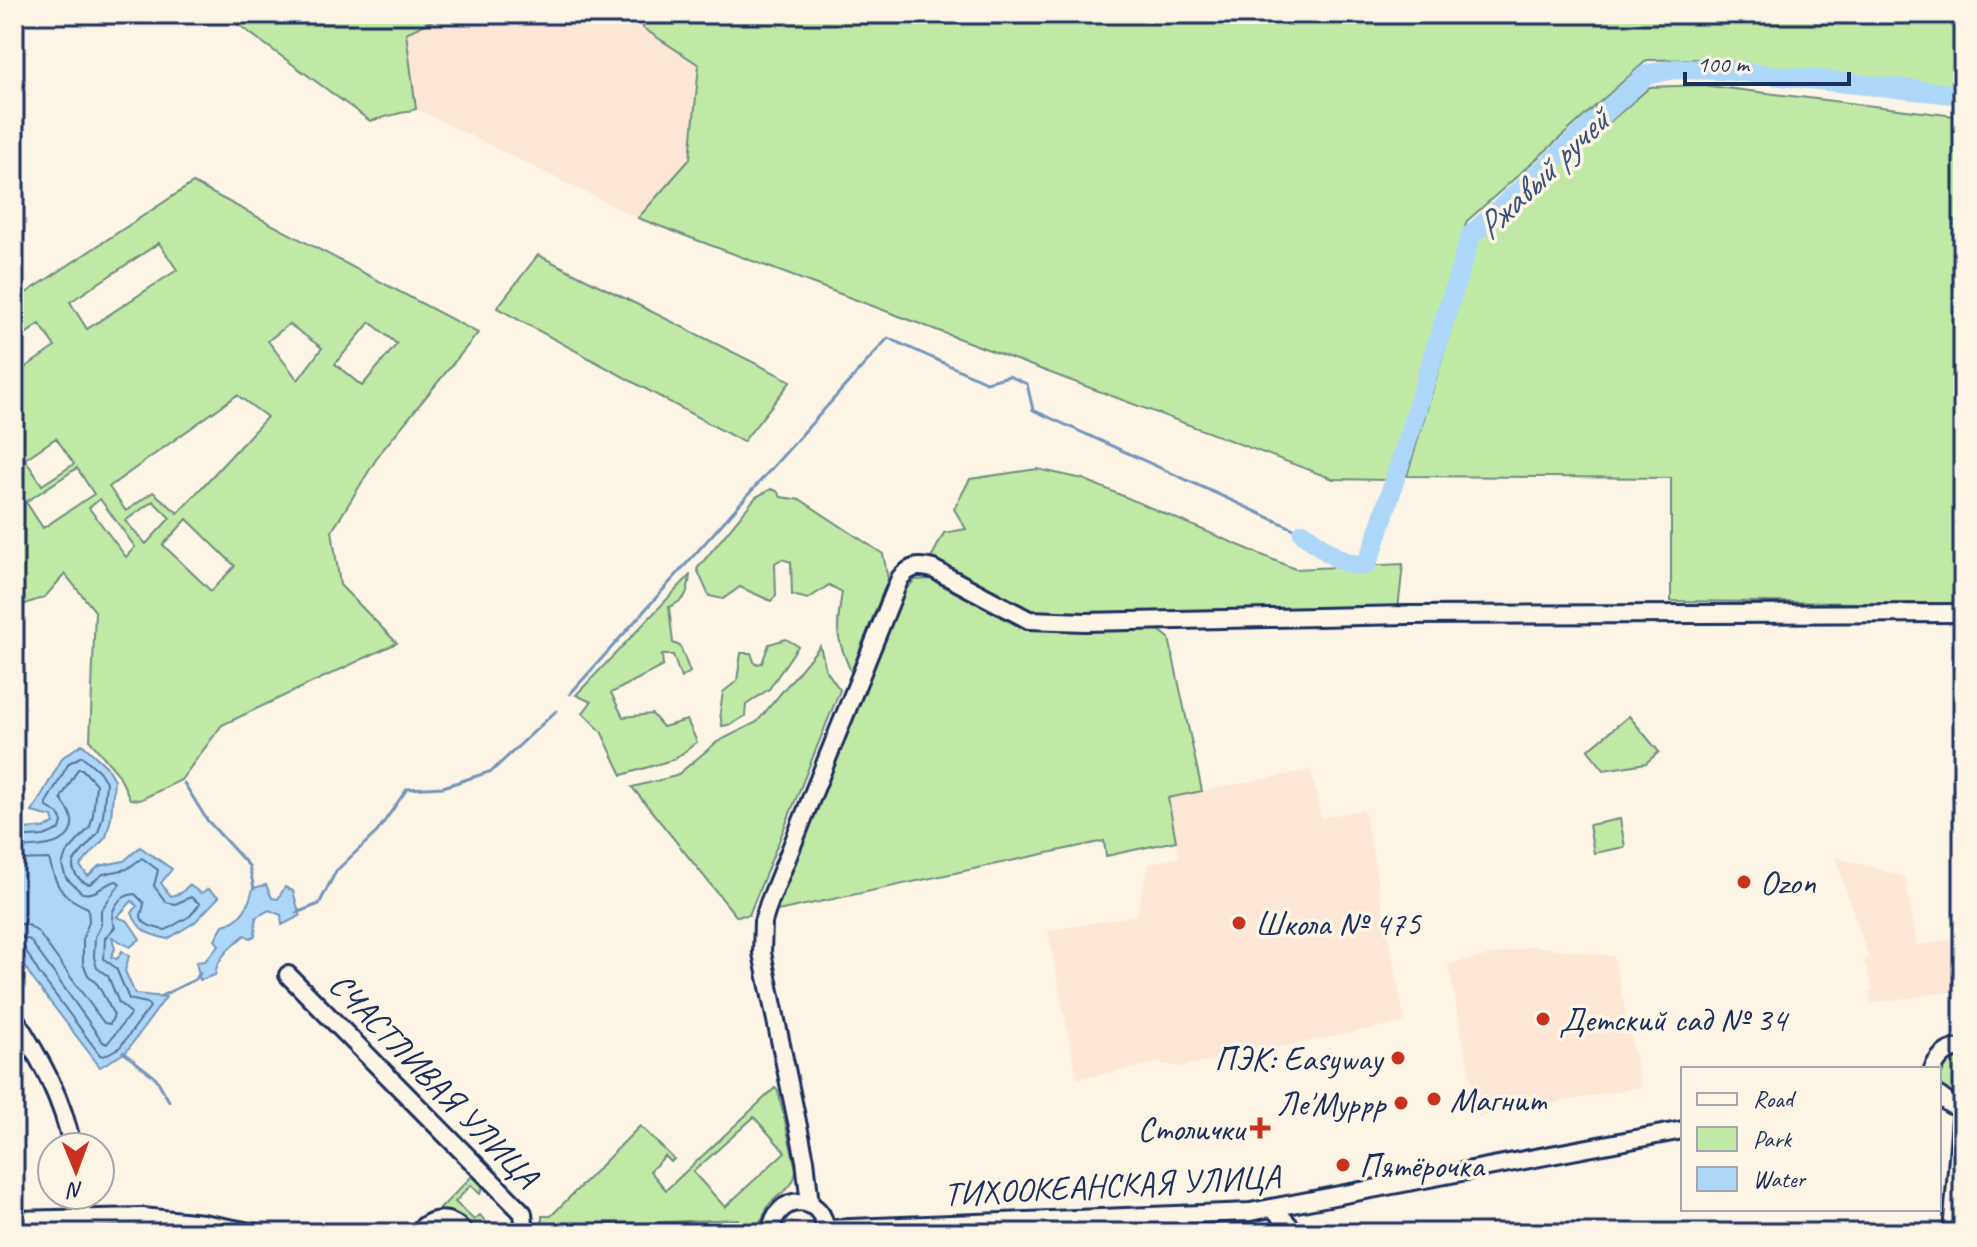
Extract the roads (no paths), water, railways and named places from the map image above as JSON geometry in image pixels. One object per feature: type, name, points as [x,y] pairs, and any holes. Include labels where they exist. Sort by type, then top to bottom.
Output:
[{"type":"street","points":[[810,1204],[805,1160],[762,953],[763,922],[900,578],[909,568],[921,566],[933,569],[1029,620],[1085,622],[1407,615],[1963,613]]},
{"type":"street","name":"СЧАСТЛИВАЯ УЛИЦА","points":[[288,975],[523,1213],[525,1233]]},
{"type":"street","points":[[14,1017],[48,1070],[69,1131]]},
{"type":"street","points":[[1934,1067],[1946,1052],[1963,1048]]},
{"type":"street","points":[[1941,1098],[1951,1105],[1962,1106],[1952,1233]]},
{"type":"street","name":"ТИХООКЕАНСКАЯ УЛИЦА","points":[[826,1231],[1172,1217],[1274,1209],[1681,1130]]},
{"type":"street","points":[[770,1233],[772,1221],[785,1205],[797,1202],[810,1204],[822,1214],[826,1231]]},
{"type":"street","points":[[1274,1209],[1296,1233]]},
{"type":"street","points":[[81,1211],[82,1218]]},
{"type":"street","points":[[14,1220],[142,1217],[203,1223],[256,1233]]},
{"type":"street","points":[[417,1233],[425,1224],[438,1220],[452,1222],[465,1233]]},
{"type":"water","points":[[82,744],[106,766],[114,780],[106,837],[80,866],[88,876],[99,866],[124,861],[140,847],[172,869],[161,883],[171,896],[181,893],[189,885],[201,893],[208,889],[219,897],[195,922],[168,939],[142,929],[132,913],[137,906],[132,901],[117,917],[128,921],[140,939],[130,947],[112,937],[115,949],[111,957],[117,959],[122,951],[129,956],[125,971],[135,994],[166,997],[126,1052],[100,1067],[32,978],[14,948],[14,834],[18,829],[43,828],[54,824],[52,817],[32,812],[63,757]]},
{"type":"water","points":[[266,885],[272,898],[278,899],[285,887],[293,891],[300,916],[282,925],[281,915],[269,910],[256,917],[255,936],[250,938],[245,935],[222,957],[215,975],[200,980],[196,962],[205,961],[219,945],[215,940],[223,925],[235,920],[244,911],[253,888]]},
{"type":"waterway","name":"Ржавый ручей","points":[[1303,533],[1340,559],[1366,565],[1471,235],[1646,75],[1675,69],[1722,70],[1963,95]]},
{"type":"waterway","points":[[570,694],[888,338],[986,382],[1009,376],[1027,384],[1033,410],[1303,533]]},
{"type":"waterway","points":[[296,913],[319,904],[336,871],[377,832],[407,789],[443,787],[492,771],[556,711]]},
{"type":"waterway","points":[[184,783],[207,820],[249,866],[254,888]]},
{"type":"waterway","points":[[159,997],[196,979],[200,973]]},
{"type":"waterway","points":[[123,1052],[156,1078],[169,1101]]},
{"type":"place","name":"Ozon","points":[[1744,882]]},
{"type":"place","name":"Школа № 475","points":[[1239,923]]},
{"type":"place","name":"Детский сад № 34","points":[[1543,1019]]},
{"type":"place","name":"ПЭК: Easyway","points":[[1398,1058]]},
{"type":"place","name":"Магнит","points":[[1434,1099]]},
{"type":"place","name":"Ле'Муррр","points":[[1401,1103]]},
{"type":"place","name":"Столички","points":[[1260,1128]]},
{"type":"place","name":"Пятёрочка","points":[[1343,1165]]}]
